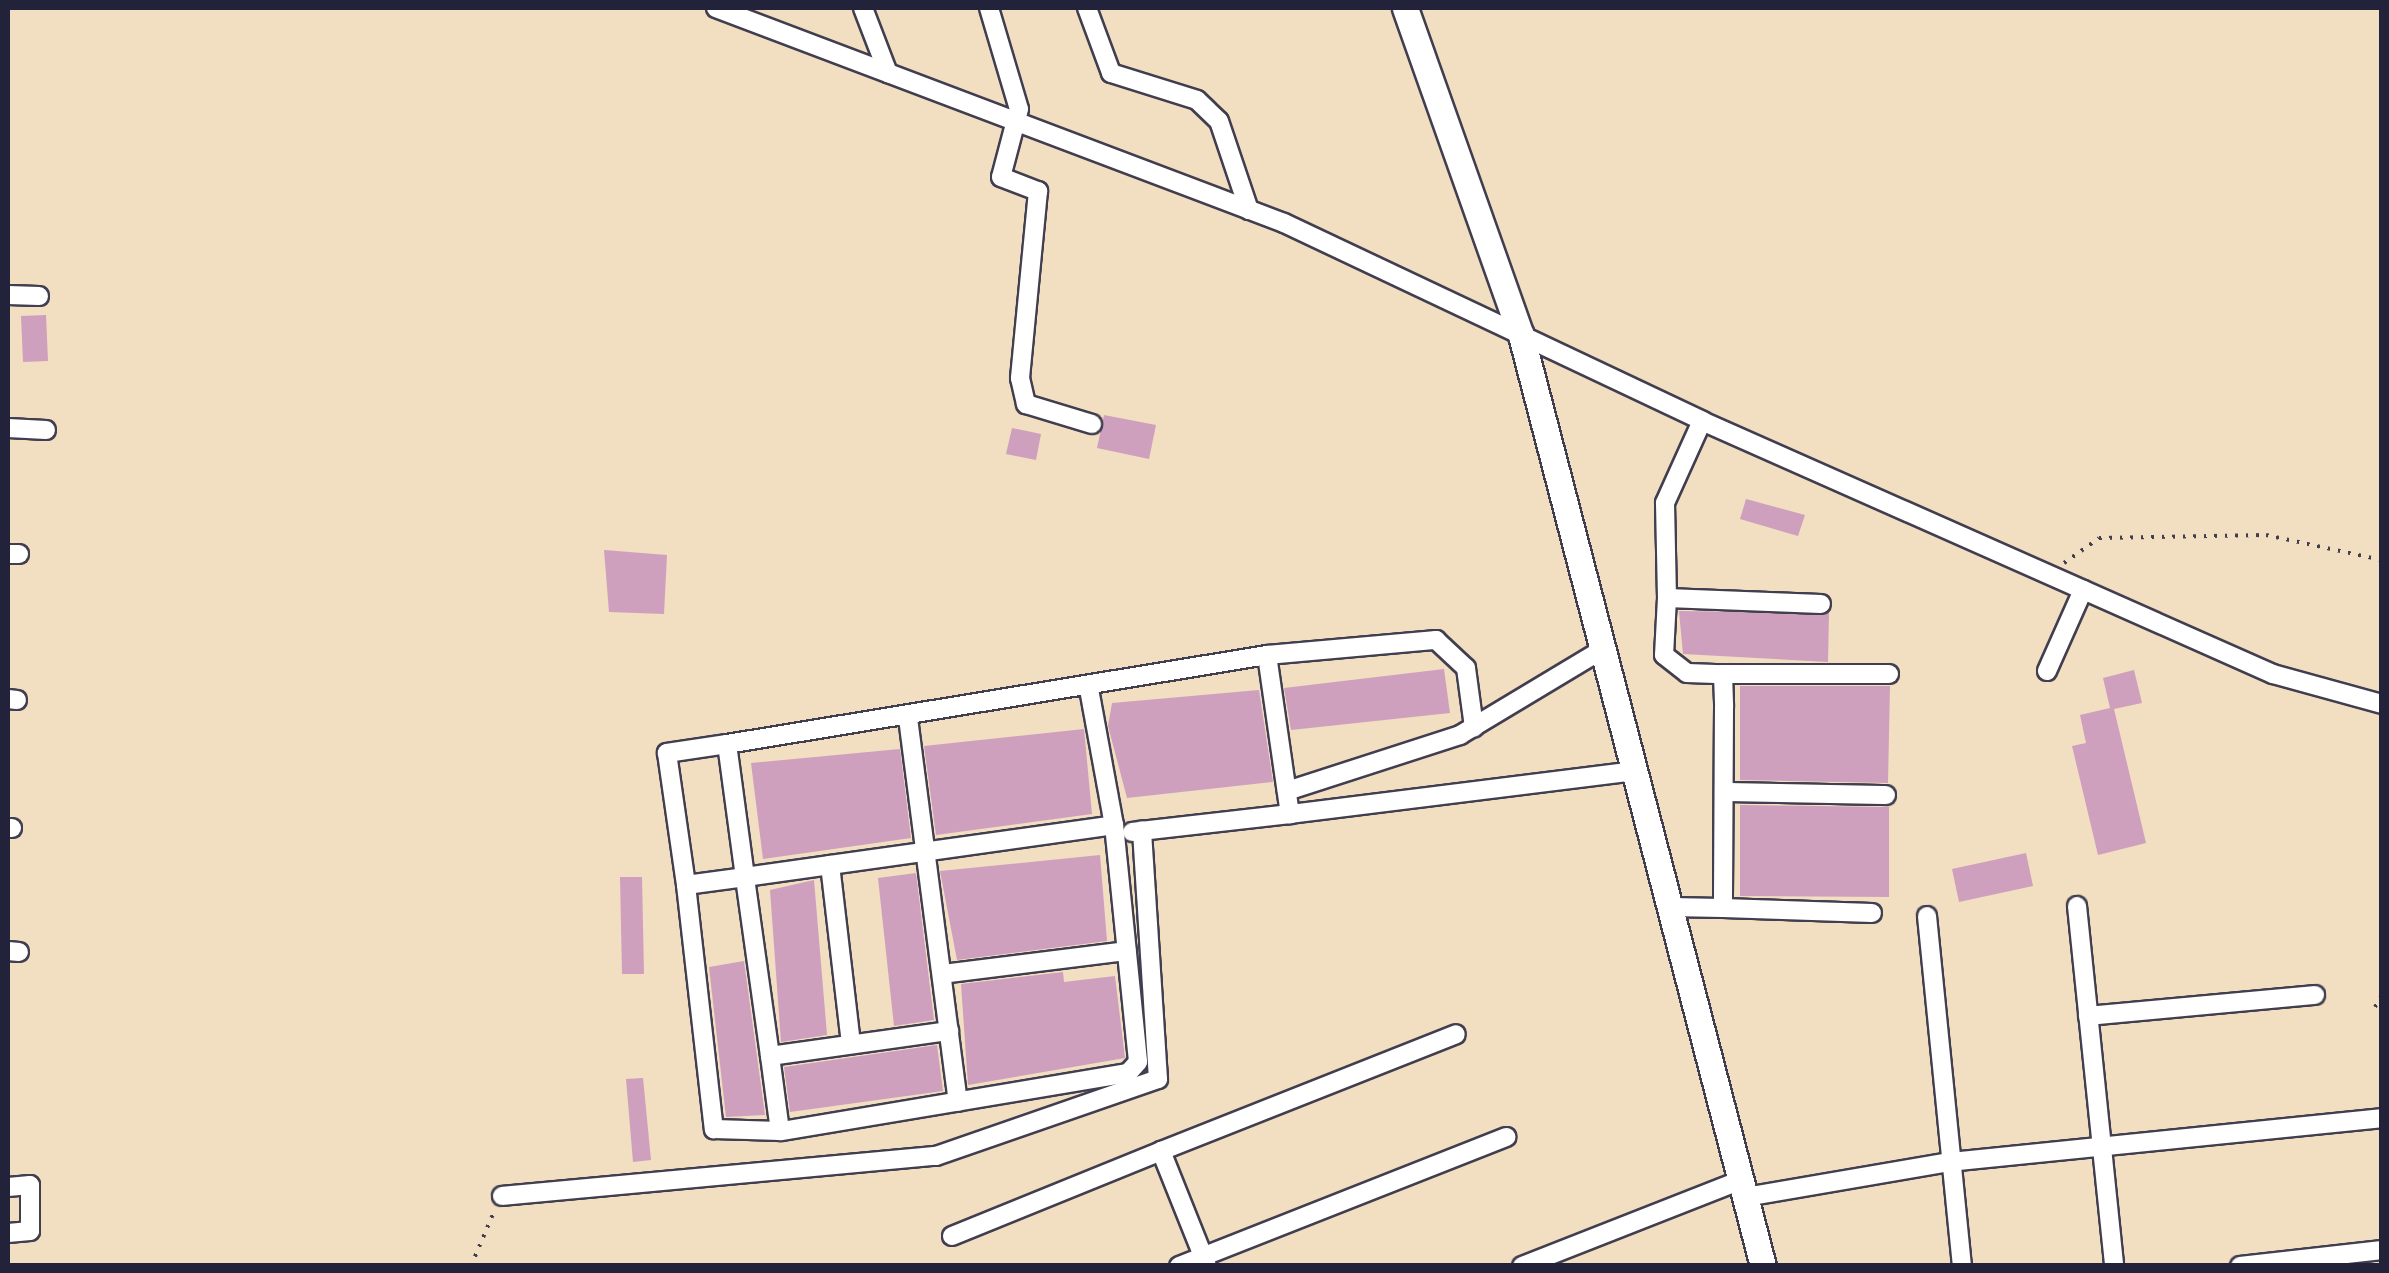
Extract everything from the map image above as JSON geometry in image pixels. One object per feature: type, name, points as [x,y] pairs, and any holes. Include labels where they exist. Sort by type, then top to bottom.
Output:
[{"type":"main road","points":[[1405,8],[1521,335],[1763,1266]]},
{"type":"street","points":[[716,8],[1249,210],[1702,422],[2273,674],[2382,704]]},
{"type":"street","points":[[863,8],[888,73]]},
{"type":"street","points":[[989,8],[1016,121],[1001,177],[1038,191],[1026,404],[1092,424]]},
{"type":"street","points":[[1087,8],[1111,73],[1197,100],[1219,121],[1249,210]]},
{"type":"street","points":[[8,295],[40,296]]},
{"type":"street","points":[[1702,422],[1665,503],[1664,655],[1687,673],[1889,674]]},
{"type":"street","points":[[8,428],[46,430]]},
{"type":"street","points":[[2047,671],[2083,590]]},
{"type":"street","points":[[1666,598],[1820,604]]},
{"type":"street","points":[[1088,689],[1114,830],[1138,1062],[1128,1074],[780,1131],[714,1129],[667,753],[1088,689],[1267,655],[1436,640],[1466,668],[1474,727]]},
{"type":"street","points":[[1287,792],[1474,727],[1603,649]]},
{"type":"street","points":[[1267,655],[1290,814]]},
{"type":"street","points":[[1723,674],[1723,908]]},
{"type":"street","points":[[908,718],[958,1102]]},
{"type":"street","points":[[727,744],[780,1131]]},
{"type":"street","points":[[686,886],[927,851],[1114,830],[1142,831],[1634,771]]},
{"type":"street","points":[[1724,792],[1886,795]]},
{"type":"street","points":[[502,1196],[936,1156],[1158,1079],[1142,831]]},
{"type":"street","points":[[830,865],[851,1044]]},
{"type":"street","points":[[2077,906],[2114,1266]]},
{"type":"street","points":[[1670,907],[1872,913]]},
{"type":"street","points":[[1927,916],[1962,1266]]},
{"type":"street","points":[[942,974],[1126,951]]},
{"type":"street","points":[[2088,1016],[2315,995]]},
{"type":"street","points":[[770,1056],[949,1031]]},
{"type":"street","points":[[952,1236],[1456,1034]]},
{"type":"street","points":[[1522,1266],[1743,1188],[1950,1162],[2382,1118]]},
{"type":"street","points":[[1179,1266],[1205,1260],[1507,1137]]},
{"type":"street","points":[[1160,1151],[1205,1260]]},
{"type":"street","points":[[8,1187],[30,1185],[30,1231],[8,1233]]},
{"type":"street","points":[[2240,1266],[2382,1250]]},
{"type":"path","points":[[2057,578],[2068,554],[2099,538],[2266,535],[2382,560]]},
{"type":"path","points":[[2374,1007],[2382,995]]},
{"type":"path","points":[[472,1266],[502,1196]]},
{"type":"building","points":[[46,315],[48,361],[23,362],[21,316]]},
{"type":"building","points":[[1104,415],[1156,425],[1149,459],[1097,448]]},
{"type":"building","points":[[1012,428],[1041,434],[1036,460],[1006,454]]},
{"type":"building","points":[[1746,499],[1805,515],[1798,536],[1740,519]]},
{"type":"building","points":[[604,550],[667,555],[664,614],[609,612]]},
{"type":"building","points":[[1679,611],[1829,613],[1828,662],[1683,654]]},
{"type":"building","points":[[1444,669],[1450,713],[1291,730],[1284,688]]},
{"type":"building","points":[[2134,670],[2142,703],[2114,709],[2146,843],[2098,855],[2072,746],[2086,743],[2080,715],[2110,708],[2103,678]]},
{"type":"building","points":[[1740,686],[1890,686],[1888,783],[1740,780]]},
{"type":"building","points":[[1259,690],[1273,782],[1127,798],[1108,726],[1112,703]]},
{"type":"building","points":[[1084,729],[1092,814],[936,835],[924,746]]},
{"type":"building","points":[[900,749],[911,838],[763,859],[751,763]]},
{"type":"building","points":[[1740,805],[1889,807],[1889,897],[1740,896]]},
{"type":"building","points":[[2026,853],[2033,886],[1959,902],[1952,869]]},
{"type":"building","points":[[1100,855],[1107,941],[957,960],[940,871]]},
{"type":"building","points":[[916,873],[934,1020],[894,1026],[878,878]]},
{"type":"building","points":[[620,877],[642,877],[644,974],[622,974]]},
{"type":"building","points":[[814,880],[827,1035],[781,1042],[770,890]]},
{"type":"building","points":[[744,961],[765,1115],[726,1117],[709,967]]},
{"type":"building","points":[[1063,972],[1064,982],[1115,976],[1125,1058],[968,1085],[961,984]]},
{"type":"building","points":[[937,1045],[943,1091],[790,1112],[784,1067]]},
{"type":"building","points":[[643,1078],[651,1160],[633,1162],[626,1079]]}]
